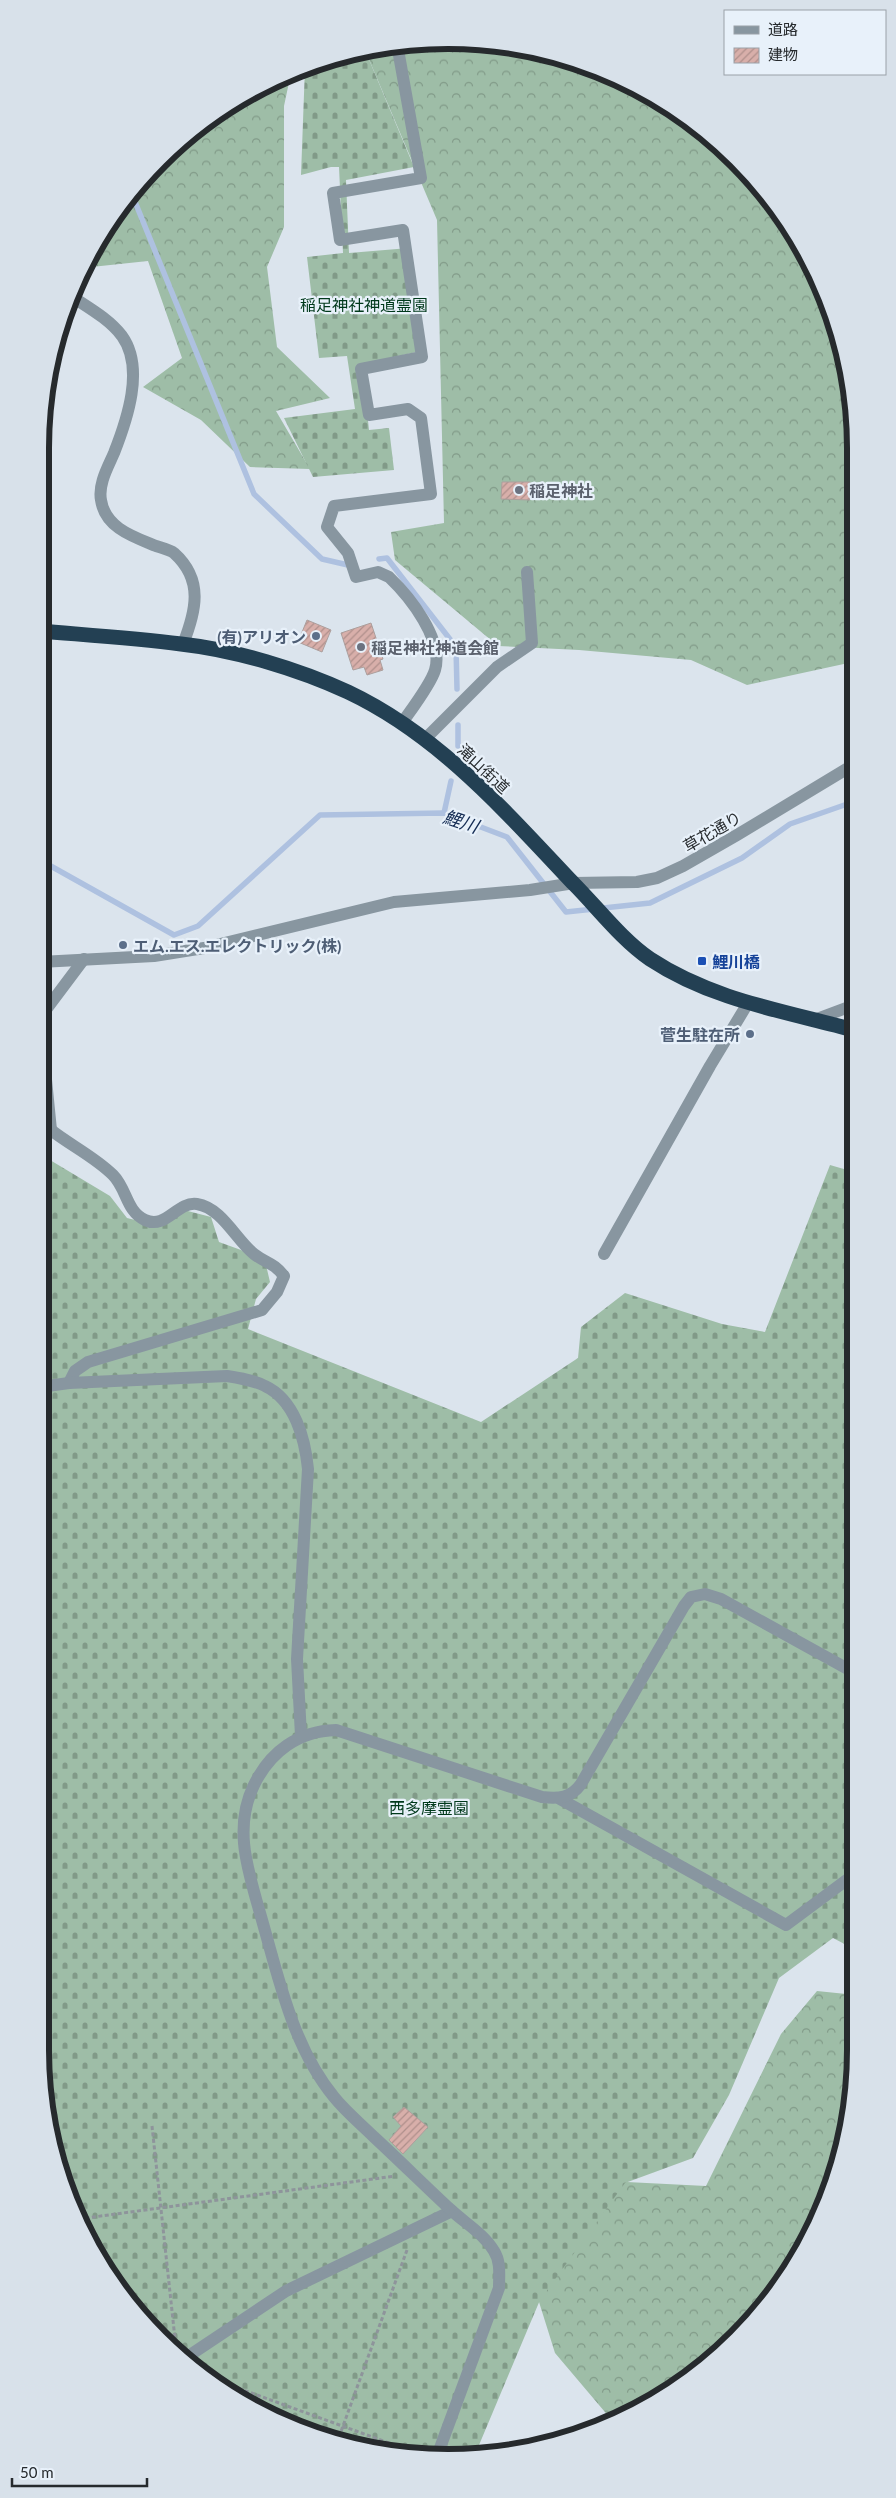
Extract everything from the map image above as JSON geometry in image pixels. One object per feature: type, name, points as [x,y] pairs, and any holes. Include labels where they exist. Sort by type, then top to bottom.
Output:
[{"type":"highway","name":"滝山街道","points":[[49,632],[183,644],[267,662],[348,692],[402,723],[468,774],[610,921],[649,958],[676,974],[723,995],[847,1028]]},
{"type":"street","points":[[399,52],[421,178],[333,193],[340,240],[403,230],[422,357],[361,369],[369,415],[408,409],[421,418],[431,494],[334,506],[327,527],[348,553],[356,578],[378,572],[389,577],[433,635],[437,652],[435,671],[402,723]]},
{"type":"street","points":[[77,300],[102,316],[121,335],[129,349],[132,387],[128,417],[102,484],[101,501],[108,518],[119,529],[173,552],[188,572],[197,595],[192,623],[183,644]]},
{"type":"street","points":[[425,739],[498,667],[532,643],[527,572]]},
{"type":"street","name":"草花通り","points":[[49,961],[154,956],[204,948],[394,902],[556,886],[579,889],[657,878],[684,866],[847,769]]},
{"type":"street","points":[[49,1005],[84,959]]},
{"type":"street","points":[[604,1254],[710,1066],[748,1003]]},
{"type":"street","points":[[814,1020],[847,1008]]},
{"type":"street","points":[[49,1135],[112,1174],[121,1185],[132,1212],[146,1221],[160,1222],[184,1206],[197,1204],[216,1214],[255,1254],[275,1265],[284,1276],[277,1292],[262,1310],[88,1362],[75,1371],[69,1382]]},
{"type":"street","points":[[49,1385],[69,1382],[227,1376],[266,1386],[281,1398],[292,1413],[306,1444],[308,1469],[298,1660],[301,1736]]},
{"type":"street","points":[[560,1799],[576,1792],[692,1597],[704,1594],[721,1599],[847,1669]]},
{"type":"street","points":[[440,2449],[499,2288],[500,2267],[495,2253],[485,2238],[412,2174],[336,2100],[318,2077],[284,1994],[245,1861],[242,1832],[246,1800],[260,1774],[283,1748],[301,1736],[317,1730],[336,1730],[542,1797],[560,1799],[786,1925],[847,1880]]},
{"type":"street","points":[[190,2355],[286,2291],[414,2231],[452,2210]]},
{"type":"path","points":[[152,2126],[175,2340]]},
{"type":"path","points":[[86,2218],[412,2174]]},
{"type":"path","points":[[340,2434],[414,2231]]},
{"type":"path","points":[[233,2386],[397,2446]]},
{"type":"green space","points":[[422,50],[474,50],[526,56],[576,70],[625,90],[670,116],[711,148],[748,185],[780,226],[806,271],[826,320],[840,370],[844,396],[847,448],[847,663],[747,685],[691,660],[579,650],[498,646],[395,560],[391,532],[444,523],[437,220],[368,57]]},
{"type":"green space","name":"稲足神社神道霊園","points":[[368,57],[414,167],[346,180],[349,253],[409,248],[421,351],[362,364],[369,430],[389,428],[394,470],[313,477],[284,418],[355,409],[347,356],[319,358],[307,257],[343,253],[339,167],[331,167],[301,175],[305,76]]},
{"type":"green space","points":[[289,82],[284,106],[284,227],[267,267],[277,347],[330,398],[276,411],[310,469],[250,467],[201,420],[143,387],[182,358],[148,261],[92,267],[102,248],[131,205],[185,148],[226,116],[248,102]]},
{"type":"green space","name":"西多摩霊園","points":[[49,1159],[110,1196],[127,1218],[160,1226],[184,1210],[211,1217],[219,1242],[241,1250],[266,1265],[270,1282],[256,1299],[248,1329],[481,1422],[578,1358],[581,1327],[625,1293],[722,1324],[765,1332],[830,1165],[847,1170],[847,1945],[833,1938],[779,1978],[729,2095],[693,2158],[625,2183],[540,2300],[478,2448],[422,2448],[370,2442],[345,2436],[295,2419],[248,2396],[205,2367],[166,2332],[131,2293],[102,2250],[79,2203],[62,2153],[56,2128],[52,2102],[49,2050]]},
{"type":"green space","points":[[817,1991],[847,1994],[847,2050],[844,2102],[834,2153],[817,2203],[794,2250],[780,2272],[765,2293],[730,2332],[691,2367],[670,2382],[648,2396],[608,2416],[555,2353],[534,2286],[607,2181],[706,2186],[781,2034]]},
{"type":"building","points":[[502,482],[530,482],[530,500],[501,499]]},
{"type":"building","points":[[307,620],[331,630],[322,652],[298,642]]},
{"type":"building","points":[[371,623],[383,659],[380,660],[383,670],[367,675],[364,667],[353,670],[341,633]]},
{"type":"building","points":[[404,2107],[428,2127],[403,2154],[389,2140],[401,2126],[393,2117]]},
{"type":"waterway","points":[[135,201],[254,494],[322,559],[348,565]]},
{"type":"waterway","points":[[379,559],[387,558],[456,647],[457,689]]},
{"type":"waterway","points":[[458,725],[458,746]]},
{"type":"waterway","points":[[444,813],[451,781]]},
{"type":"waterway","name":"鯉川","points":[[49,865],[174,935],[198,926],[320,815],[444,813],[507,837],[566,912],[650,903],[742,858],[790,824],[847,804]]},
{"type":"place","name":"稲足神社","points":[[519,490]]},
{"type":"place","name":"(有)アリオン","points":[[316,636]]},
{"type":"place","name":"稲足神社神道会館","points":[[361,647]]},
{"type":"place","name":"エム.エス.エレクトリック(株)","points":[[123,945]]},
{"type":"place","name":"鯉川橋","points":[[702,961]]},
{"type":"place","name":"菅生駐在所","points":[[750,1034]]}]
